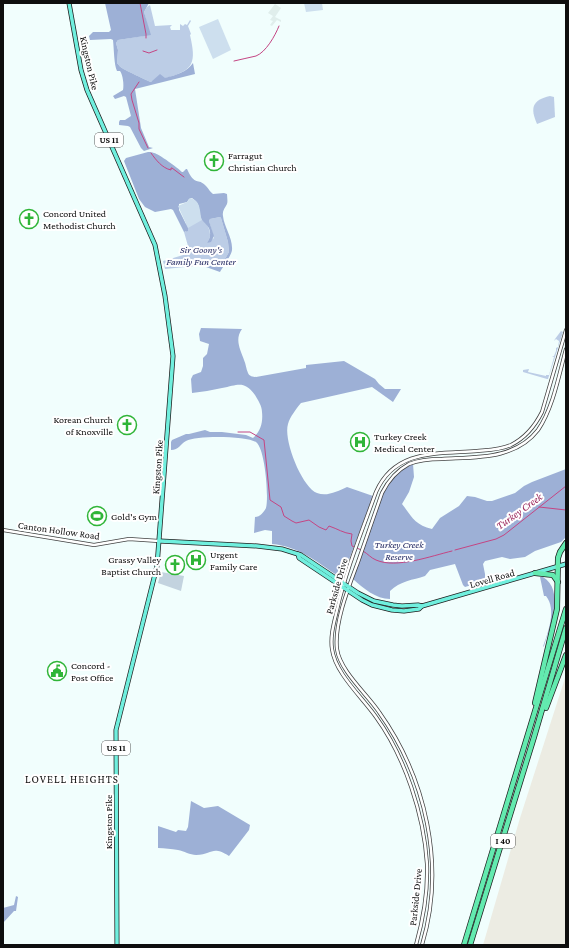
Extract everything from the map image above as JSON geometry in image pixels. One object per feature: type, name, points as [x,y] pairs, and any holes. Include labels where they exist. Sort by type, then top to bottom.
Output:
[{"type":"highway","points":[[526,742],[546,649],[555,618],[558,598],[557,567],[560,552],[566,543]]},
{"type":"highway","points":[[535,573],[553,575],[558,582]]},
{"type":"highway","name":"I 40","points":[[464,945],[566,609]]},
{"type":"highway","name":"I 40","points":[[472,945],[566,628]]},
{"type":"highway","points":[[534,737],[566,655]]},
{"type":"main road","name":"Kingston Pike","points":[[69,3],[81,70],[87,90],[152,237],[159,260],[173,355],[160,541],[156,571],[116,730],[117,945]]},
{"type":"main road","name":"Lovell Road","points":[[160,541],[271,547],[282,549],[298,554],[299,558],[343,585],[368,604],[392,610],[419,609],[422,606],[566,564]]},
{"type":"main road","name":"Lovell Road","points":[[348,589],[374,601],[402,606],[422,606]]},
{"type":"main road","points":[[392,610],[393,605]]},
{"type":"street","name":"Parkside Drive","points":[[416,945],[424,910],[426,873],[423,835],[417,805],[404,768],[383,726],[337,666],[332,649],[332,630],[343,585],[380,484],[390,472],[402,462],[420,455],[494,450],[511,445],[527,434],[536,423],[542,412],[566,330]]},
{"type":"street","name":"Parkside Drive","points":[[422,945],[430,911],[433,873],[429,834],[423,804],[410,766],[398,743],[374,704],[342,664],[337,652],[338,629],[348,589],[382,493],[388,481],[403,468],[415,462],[501,454],[520,445],[534,434],[542,424],[548,410],[566,349]]},
{"type":"street","name":"Canton Hollow Road","points":[[3,530],[91,544],[101,544],[129,539],[160,541]]},
{"type":"street","points":[[332,630],[338,629]]},
{"type":"shaded area","points":[[304,3],[322,3],[323,10],[306,12]]},
{"type":"shaded area","points":[[275,4],[281,8],[275,17],[281,20],[281,22],[277,20],[272,26],[270,25],[273,21],[270,20],[273,16],[268,13]]},
{"type":"shaded area","points":[[218,19],[231,50],[213,59],[199,27]]},
{"type":"shaded area","points":[[190,198],[197,202],[202,220],[188,228],[178,206],[187,202]]},
{"type":"shaded area","points":[[161,572],[184,576],[181,591],[158,583]]},
{"type":"shaded area","points":[[566,675],[566,945],[483,945],[520,818]]},
{"type":"green space","points":[[105,3],[149,3],[144,12],[151,35],[118,40],[116,43],[118,50],[117,63],[122,68],[151,82],[160,74],[165,78],[181,73],[188,69],[193,63],[195,74],[135,89],[141,128],[149,147],[153,148],[144,151],[130,127],[119,125],[120,120],[125,120],[131,116],[126,97],[124,96],[115,99],[113,96],[123,90],[123,77],[120,71],[117,71],[116,68],[113,40],[90,40],[89,36],[93,32],[109,32],[111,30]]},
{"type":"green space","points":[[150,5],[155,26],[172,25],[170,27],[171,30],[180,30],[180,24],[183,26],[185,24],[187,25],[190,20],[191,21],[188,26],[191,34],[193,52],[191,64],[183,72],[151,82],[127,71],[117,63],[118,50],[116,43],[118,40],[143,36],[149,31],[144,12]]},
{"type":"green space","points":[[550,96],[554,97],[555,117],[537,124],[533,109],[534,106],[539,100]]},
{"type":"green space","points":[[152,152],[160,156],[182,172],[187,169],[194,180],[203,183],[213,194],[227,194],[227,203],[223,214],[231,241],[232,252],[220,272],[206,267],[218,264],[225,259],[229,252],[228,242],[220,217],[210,219],[209,221],[214,236],[211,242],[207,243],[210,236],[209,229],[201,218],[197,203],[192,198],[187,202],[179,204],[179,210],[188,228],[188,231],[184,232],[173,210],[171,209],[155,212],[145,207],[139,199],[124,161],[126,158]]},
{"type":"green space","name":"Sir Goony's Family Fun Center","points":[[187,202],[200,215],[208,226],[210,237],[207,243],[214,238],[209,221],[210,219],[221,218],[228,242],[229,252],[225,259],[218,264],[206,267],[206,265],[165,269],[163,261],[190,253],[184,232],[186,232]]},
{"type":"green space","points":[[201,328],[242,329],[238,341],[247,371],[252,377],[306,368],[306,365],[344,361],[375,379],[385,389],[401,389],[393,402],[372,387],[301,403],[295,410],[288,424],[288,441],[291,451],[300,473],[311,489],[317,493],[325,494],[347,487],[373,496],[344,573],[341,576],[338,576],[299,551],[281,545],[272,544],[272,531],[265,530],[254,533],[255,517],[263,513],[267,502],[267,484],[264,463],[262,453],[256,442],[242,438],[210,437],[186,441],[178,448],[171,450],[172,440],[186,434],[205,430],[210,432],[246,435],[253,438],[260,429],[262,423],[262,410],[260,403],[251,390],[244,385],[192,393],[191,379],[193,375],[201,372],[203,358],[207,354],[209,344],[200,341],[199,334]]},
{"type":"green space","points":[[561,331],[563,332],[548,379],[523,372],[523,370],[529,369],[528,372],[546,376],[549,375],[554,357],[552,356],[554,356],[559,341],[556,339],[554,341]]},
{"type":"green space","name":"Turkey Creek Reserve","points":[[413,464],[414,477],[409,492],[402,504],[411,517],[418,523],[432,529],[440,518],[459,506],[467,496],[492,501],[515,493],[532,482],[566,469],[566,537],[561,542],[535,551],[525,557],[510,559],[502,557],[485,561],[483,564],[485,581],[465,587],[455,564],[430,570],[425,576],[398,585],[390,591],[390,599],[385,599],[375,595],[353,579],[384,491],[394,476]]},
{"type":"green space","points":[[540,577],[543,577],[550,583],[555,600],[552,619],[543,647],[549,628],[551,608],[546,596],[544,596]]},
{"type":"green space","points":[[191,801],[204,808],[218,806],[250,825],[249,830],[229,856],[219,851],[196,855],[178,850],[158,848],[158,826],[176,832],[178,830],[186,831],[188,827]]},
{"type":"green space","points":[[16,896],[18,897],[16,911],[14,911],[3,923],[3,908],[14,905]]},
{"type":"waterway","points":[[140,3],[146,38]]},
{"type":"waterway","points":[[234,61],[260,54],[270,43],[279,26]]},
{"type":"waterway","points":[[143,51],[149,53],[157,50]]},
{"type":"waterway","points":[[139,82],[131,94],[139,123],[139,129],[148,148]]},
{"type":"waterway","points":[[151,153],[162,166],[171,170],[172,168],[184,177]]},
{"type":"waterway","name":"Turkey Creek","points":[[238,432],[250,432],[264,440],[270,500],[281,507],[284,516],[292,521],[296,523],[309,520],[326,530],[329,526],[352,534],[352,546],[362,550],[374,559],[384,562],[393,563],[414,561],[452,551]]},
{"type":"waterway","name":"Turkey Creek","points":[[455,550],[496,539],[504,535],[566,486]]},
{"type":"waterway","points":[[539,507],[566,510]]},
{"type":"place","name":"Farragut Christian Church","points":[[214,161]]},
{"type":"place","name":"Concord United Methodist Church","points":[[29,219]]},
{"type":"place","name":"Korean Church of Knoxville","points":[[127,425]]},
{"type":"place","name":"Turkey Creek Medical Center","points":[[360,442]]},
{"type":"place","name":"Gold's Gym","points":[[97,516]]},
{"type":"place","name":"Urgent Family Care","points":[[196,560]]},
{"type":"place","name":"Grassy Valley Baptist Church","points":[[175,565]]},
{"type":"place","name":"Concord - Post Office","points":[[57,671]]},
{"type":"district","name":"LOVELL HEIGHTS","points":[[72,779]]}]
